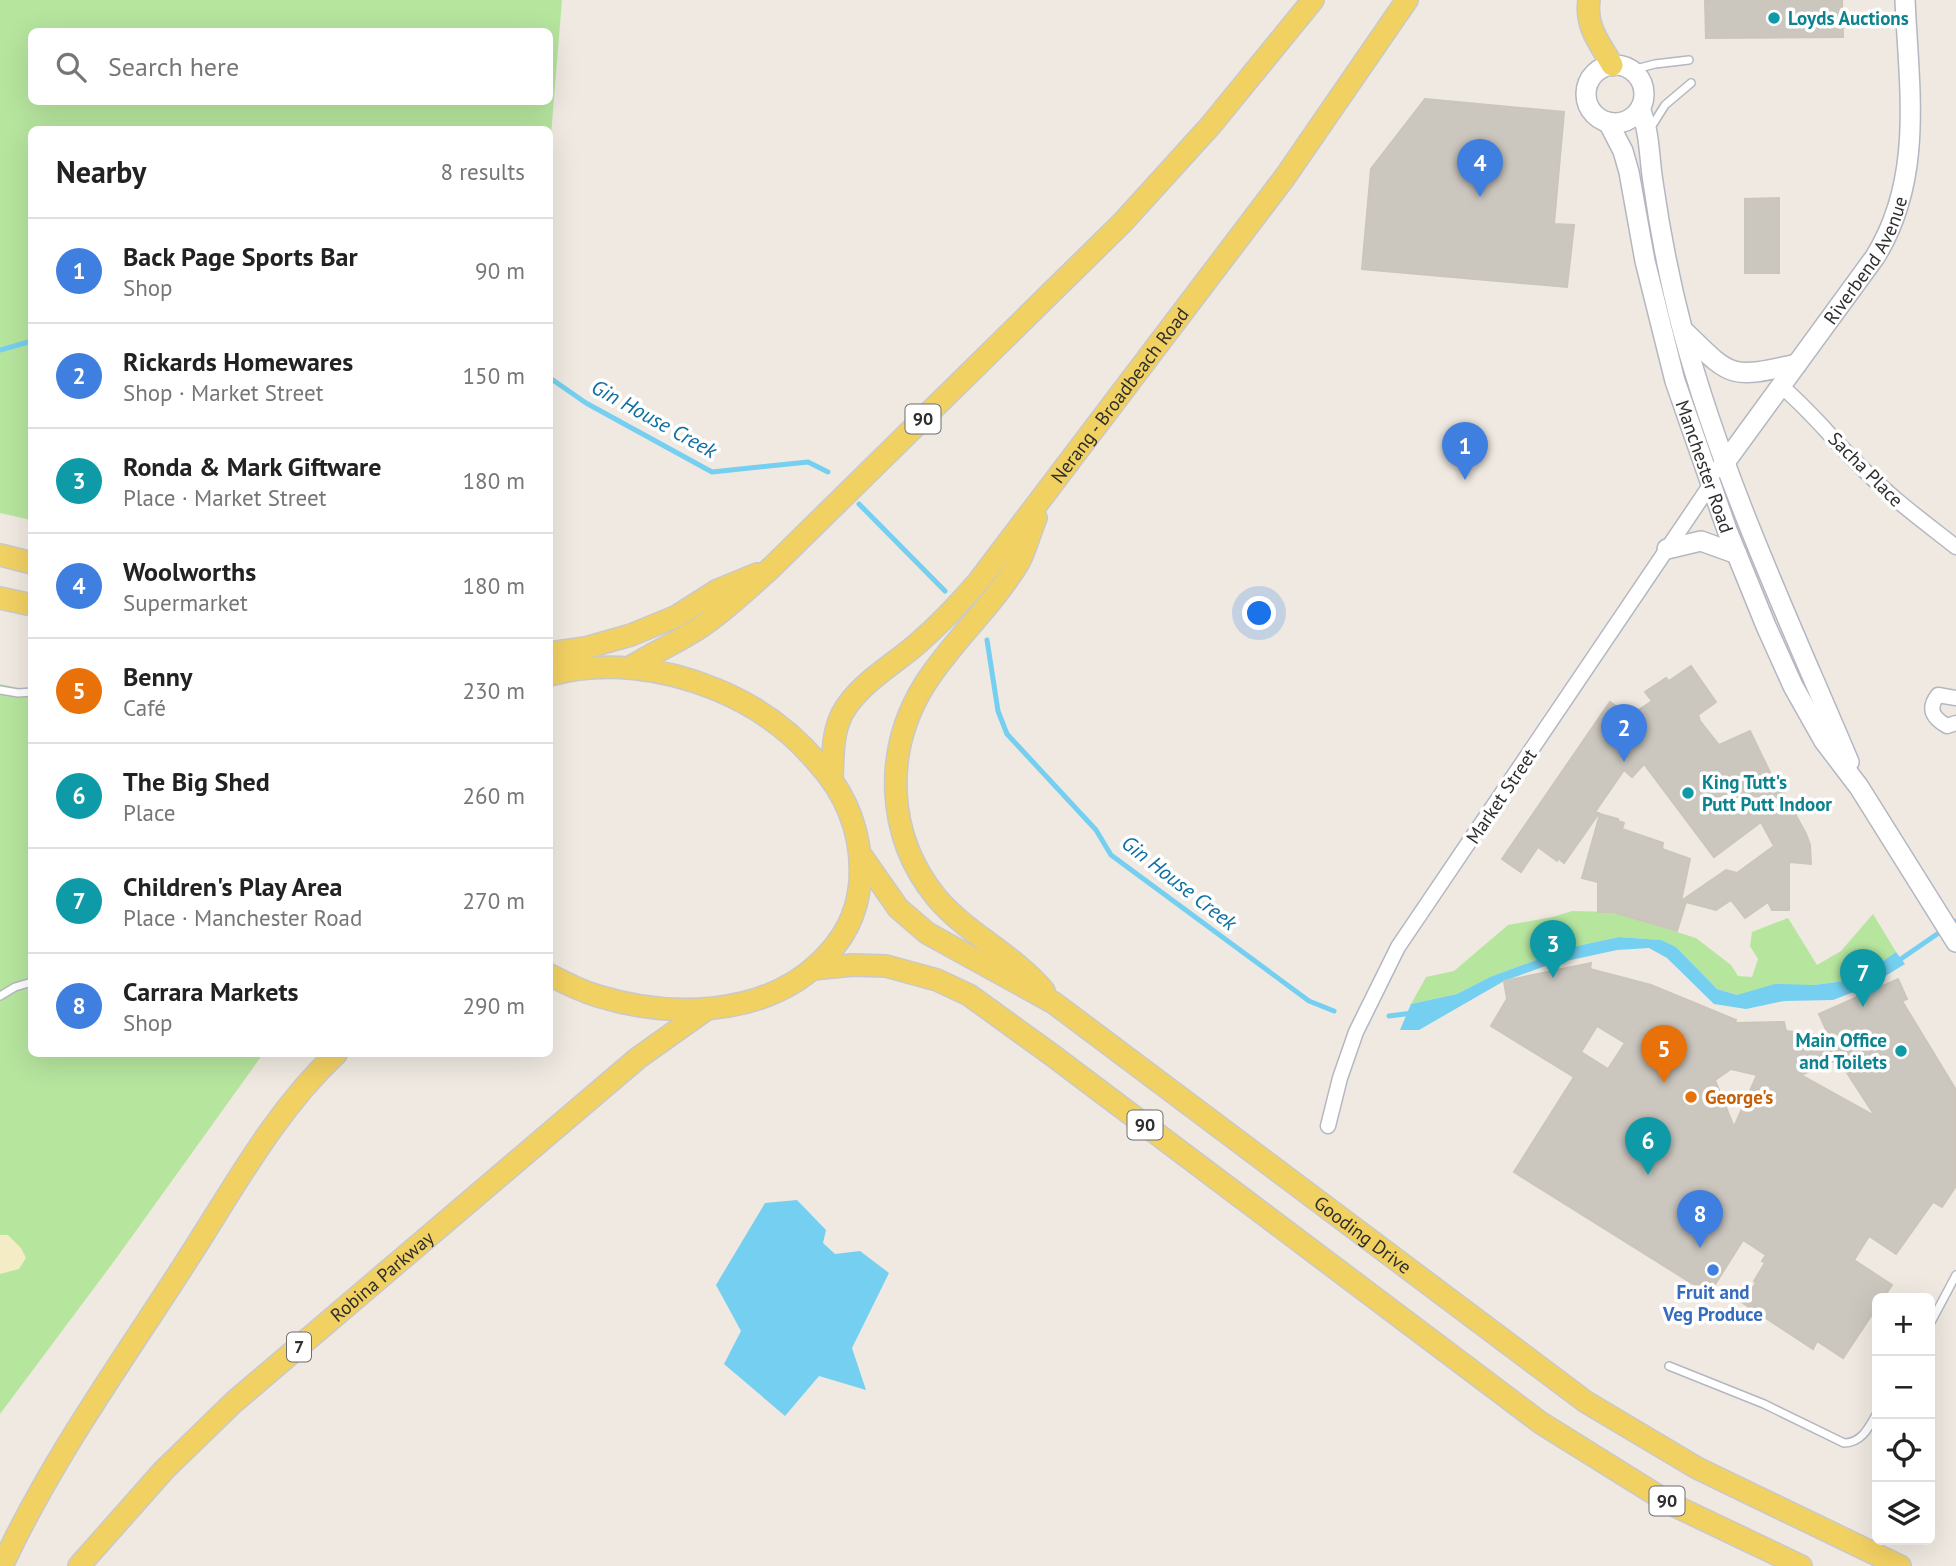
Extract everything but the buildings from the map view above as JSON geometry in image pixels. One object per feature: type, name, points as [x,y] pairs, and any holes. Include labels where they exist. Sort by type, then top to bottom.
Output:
[{"type":"main road","name":"90","points":[[629,668],[704,625],[772,567],[1131,214],[1219,116],[1313,0]]},
{"type":"main road","name":"Nerang - Broadbeach Road","points":[[832,778],[837,727],[851,701],[957,607],[1043,499],[1285,177],[1406,0]]},
{"type":"main road","points":[[1589,0],[1587,10],[1593,33],[1622,68]]},
{"type":"main road","name":"90","points":[[1043,499],[1020,560],[993,599],[933,674],[915,702],[901,738],[895,782],[899,822],[914,863],[925,881],[947,910],[1031,976],[1054,1003]]},
{"type":"main road","points":[[0,555],[28,562]]},
{"type":"main road","points":[[553,653],[585,648],[640,631],[677,616],[718,590],[772,567]]},
{"type":"main road","points":[[0,598],[28,605]]},
{"type":"main road","points":[[553,675],[595,668],[629,668],[697,682],[771,718],[832,778],[854,821],[861,855],[859,898],[854,915],[835,948],[813,969]]},
{"type":"main road","name":"Gooding Drive","points":[[861,855],[898,908],[927,933],[1054,1003],[1586,1402],[1697,1468],[1900,1566]]},
{"type":"main road","name":"90","points":[[553,976],[597,996],[647,1007],[707,1009],[764,997],[794,983],[813,969],[853,965],[886,966],[929,977],[969,995],[1541,1423],[1671,1503],[1801,1566]]},
{"type":"main road","name":"Robina Parkway","points":[[79,1566],[164,1470],[233,1402],[638,1058],[707,1009]]},
{"type":"main road","points":[[2,1566],[35,1502],[73,1438],[262,1144],[307,1083],[333,1057]]},
{"type":"street","name":"Riverbend Avenue","points":[[1711,484],[1725,461],[1875,257],[1898,212],[1909,159],[1910,130],[1905,0]]},
{"type":"street","points":[[1603,67],[1622,68],[1642,84],[1644,92],[1640,109],[1626,120],[1608,122],[1593,113],[1586,96],[1590,79],[1603,67]]},
{"type":"street","name":"Manchester Road","points":[[1640,109],[1646,121],[1653,182],[1683,330],[1725,461],[1807,667],[1859,787]]},
{"type":"street","name":"Manchester Road","points":[[1608,122],[1623,151],[1629,172],[1645,261],[1675,381],[1737,554],[1793,686],[1824,741],[1859,787],[1956,942]]},
{"type":"street","points":[[1683,330],[1713,360],[1732,372],[1744,374],[1797,364]]},
{"type":"street","name":"Sacha Place","points":[[1781,386],[1811,412],[1860,466],[1898,502],[1956,547]]},
{"type":"street","name":"Market Street","points":[[1328,1126],[1340,1078],[1356,1032],[1398,947],[1711,484]]},
{"type":"street","points":[[1667,549],[1700,541],[1737,554]]},
{"type":"street","points":[[1956,698],[1938,695],[1932,702],[1932,712],[1937,720],[1947,726],[1956,723]]},
{"type":"lane","points":[[1622,68],[1689,60]]},
{"type":"lane","points":[[1647,135],[1665,106],[1691,83]]},
{"type":"lane","points":[[0,690],[18,694],[28,693]]},
{"type":"lane","points":[[0,996],[28,983]]},
{"type":"lane","points":[[1935,1315],[1956,1275]]},
{"type":"lane","points":[[1669,1366],[1764,1404],[1844,1443],[1853,1443],[1861,1437],[1873,1419]]},
{"type":"green space","points":[[0,0],[562,0],[552,126],[28,126],[28,519],[0,513]]},
{"type":"green space","points":[[0,684],[28,690],[28,1057],[261,1057],[0,1414]]},
{"type":"green space","points":[[1572,911],[1613,912],[1696,938],[1731,965],[1738,976],[1752,977],[1758,959],[1750,946],[1752,932],[1788,918],[1817,965],[1841,951],[1873,914],[1896,952],[1864,974],[1844,981],[1737,995],[1717,989],[1676,947],[1660,940],[1619,937],[1577,946],[1525,964],[1490,977],[1457,994],[1411,1004],[1426,977],[1454,971],[1508,925]]},
{"type":"sand","points":[[0,1235],[8,1235],[21,1248],[26,1258],[19,1269],[0,1274]]},
{"type":"water","points":[[1619,937],[1661,940],[1676,947],[1717,989],[1737,995],[1775,984],[1814,985],[1844,981],[1864,974],[1896,952],[1905,964],[1869,986],[1833,1000],[1784,1001],[1746,1009],[1714,1004],[1667,958],[1649,948],[1617,950],[1548,965],[1504,981],[1419,1030],[1400,1030],[1411,1004],[1457,994],[1490,977],[1525,964],[1577,946]]},
{"type":"water","points":[[797,1200],[826,1230],[823,1243],[835,1254],[860,1251],[889,1273],[852,1348],[866,1390],[819,1376],[785,1416],[724,1364],[741,1331],[716,1285],[765,1203]]},
{"type":"waterway","name":"Gin House Creek","points":[[0,350],[28,342]]},
{"type":"waterway","name":"Gin House Creek","points":[[553,380],[586,403],[712,472],[808,462],[828,472]]},
{"type":"waterway","name":"Gin House Creek","points":[[859,504],[945,591]]},
{"type":"waterway","name":"Gin House Creek","points":[[987,640],[998,711],[1007,734],[1096,830],[1111,855],[1309,1001],[1334,1011]]},
{"type":"waterway","name":"Gin House Creek","points":[[1898,961],[1956,921]]},
{"type":"waterway","name":"Gin House Creek","points":[[1389,1016],[1413,1013]]},
{"type":"place","name":"Loyds Auctions","points":[[1774,18]]},
{"type":"place","name":"Woolworths","points":[[1480,197]]},
{"type":"place","name":"Back Page Sports Bar","points":[[1465,480]]},
{"type":"place","name":"Rickards Homewares","points":[[1624,762]]},
{"type":"place","name":"King Tutt's Putt Putt Indoor","points":[[1688,793]]},
{"type":"place","name":"Ronda & Mark Giftware","points":[[1553,978]]},
{"type":"place","name":"Children's Play Area","points":[[1863,1007]]},
{"type":"place","name":"Main Office and Toilets","points":[[1901,1051]]},
{"type":"place","name":"Benny","points":[[1664,1083]]},
{"type":"place","name":"George's","points":[[1691,1097]]},
{"type":"place","name":"The Big Shed","points":[[1648,1175]]},
{"type":"place","name":"Carrara Markets","points":[[1700,1248]]},
{"type":"place","name":"Fruit and Veg Produce","points":[[1713,1270]]}]
